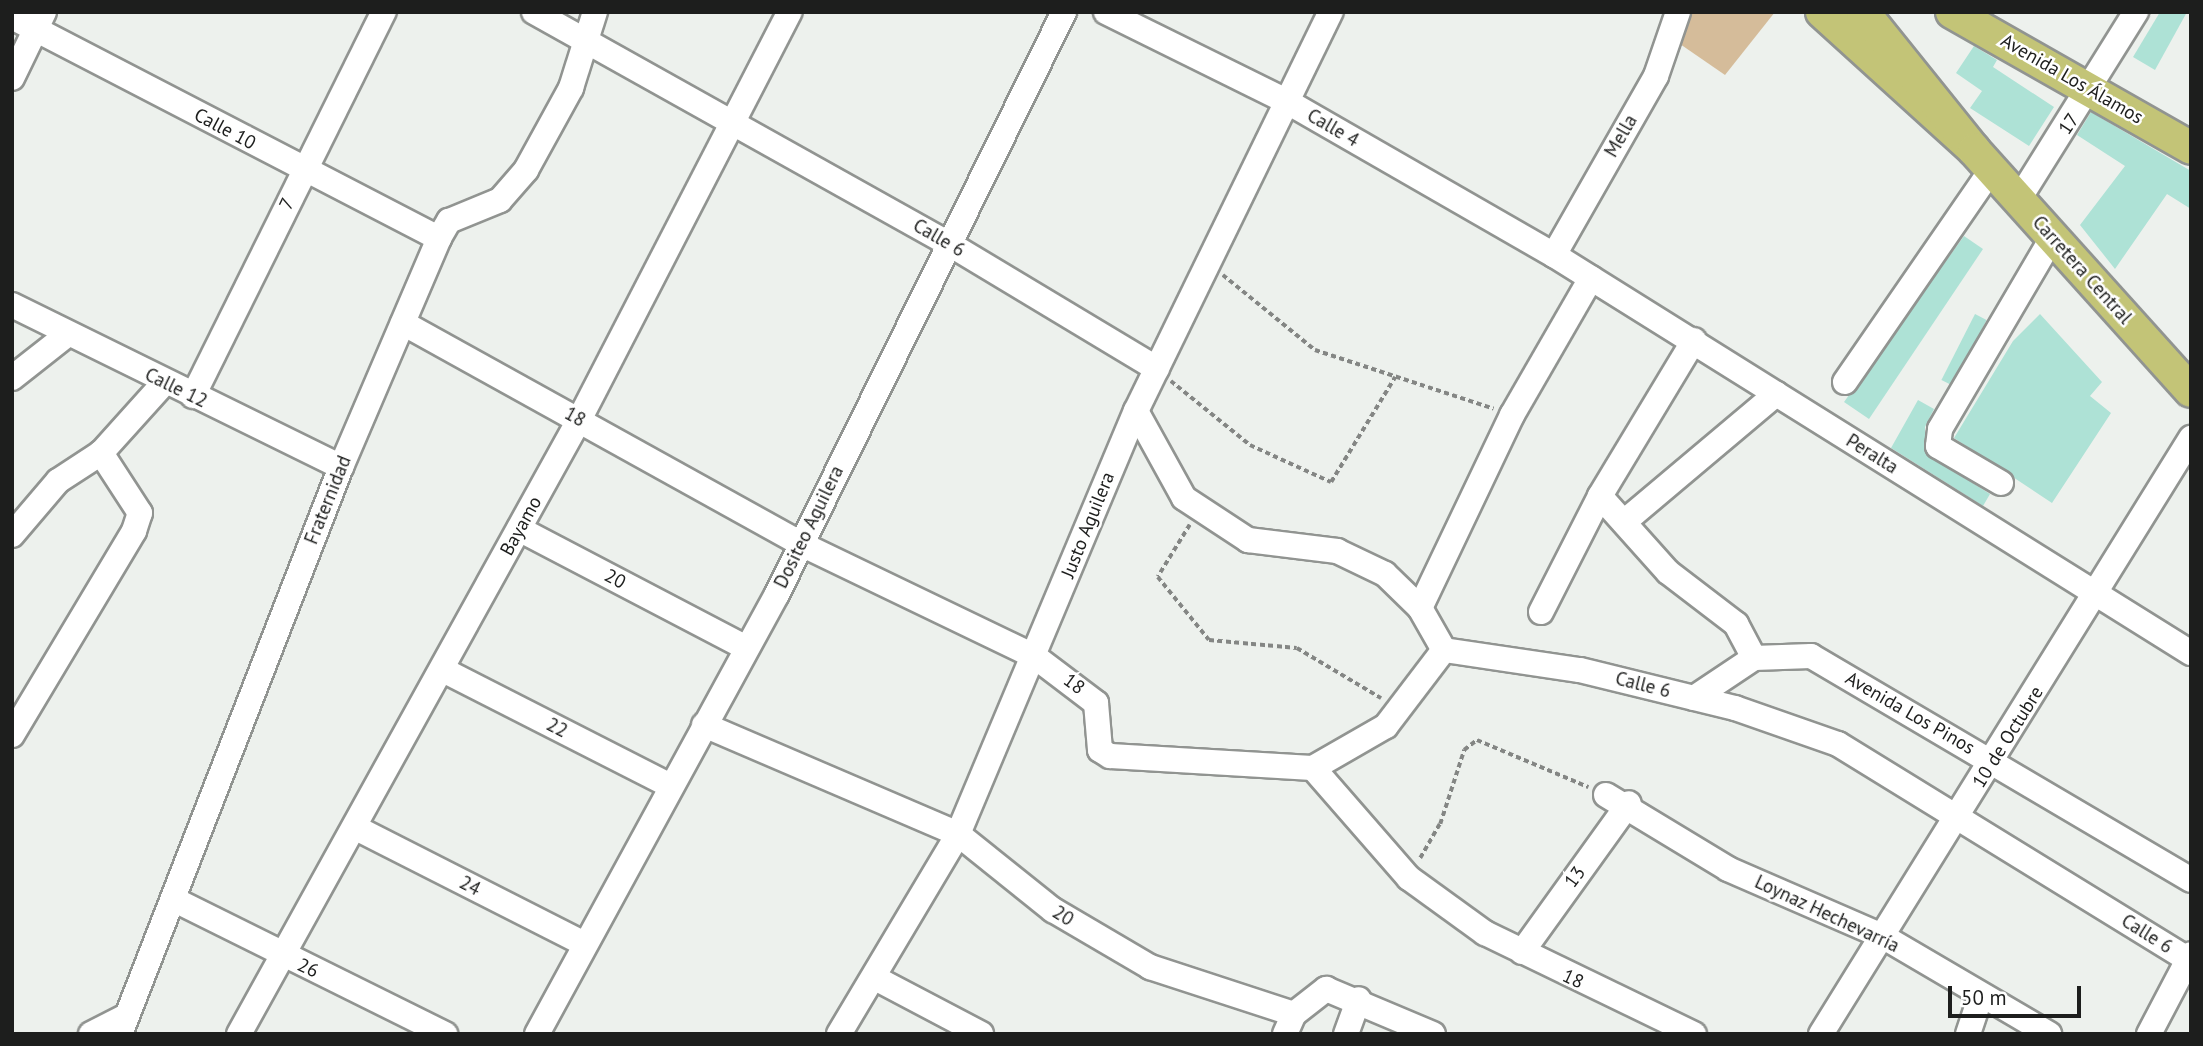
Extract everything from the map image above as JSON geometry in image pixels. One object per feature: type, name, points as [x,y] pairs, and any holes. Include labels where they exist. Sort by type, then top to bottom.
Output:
[{"type":"main road","name":"Carretera Central","points":[[1822,12],[1856,19],[2191,391]]},
{"type":"main road","name":"Avenida Los Álamos","points":[[1952,12],[2191,127]]},
{"type":"main road","name":"Avenida Los Álamos","points":[[1991,12],[2191,148]]},
{"type":"street","name":"7","points":[[193,396],[384,12]]},
{"type":"street","name":"Calle 6","points":[[534,12],[731,119],[946,242],[1157,369]]},
{"type":"street","name":"Fraternidad","points":[[122,1026],[341,467],[439,238],[449,220],[500,201],[520,178],[570,88],[582,38],[594,12]]},
{"type":"street","name":"Bayamo","points":[[239,1034],[356,828],[579,419],[731,119],[790,12]]},
{"type":"street","name":"Dositeo Aguilera","points":[[537,1034],[583,943],[802,544],[946,242],[1064,12]]},
{"type":"street","name":"Calle 4","points":[[1106,12],[1286,101],[1553,255]]},
{"type":"street","name":"Justo Aguilera","points":[[839,1034],[875,978],[958,834],[1136,411],[1331,12]]},
{"type":"street","name":"Mella","points":[[1553,255],[1656,76],[1678,12]]},
{"type":"street","name":"17","points":[[2019,199],[2097,82],[2136,12]]},
{"type":"street","name":"Calle 10","points":[[12,17],[40,21],[304,170],[439,238]]},
{"type":"street","points":[[12,78],[40,21]]},
{"type":"street","points":[[1845,382],[1983,160]]},
{"type":"street","points":[[2001,483],[1938,446],[1940,429],[2052,238]]},
{"type":"street","name":"Peralta","points":[[1553,255],[1694,340],[2191,653]]},
{"type":"street","points":[[1420,608],[1511,415],[1591,278]]},
{"type":"street","name":"Calle 12","points":[[12,305],[164,383],[341,467]]},
{"type":"street","name":"18","points":[[402,323],[802,544],[1034,656],[1096,703],[1100,750],[1110,756],[1313,768],[1409,878],[1522,952],[1691,1033]]},
{"type":"street","points":[[12,378],[68,334]]},
{"type":"street","points":[[1541,612],[1600,496],[1694,340]]},
{"type":"street","points":[[12,535],[58,481],[101,453],[164,383]]},
{"type":"street","points":[[1624,522],[1776,394]]},
{"type":"street","points":[[1136,411],[1184,498],[1248,540],[1337,551],[1385,574],[1420,608],[1444,650],[1386,726],[1313,768]]},
{"type":"street","name":"10 de Octubre","points":[[1822,1034],[1959,817],[2191,438]]},
{"type":"street","points":[[12,735],[134,531],[140,513],[101,453]]},
{"type":"street","points":[[1600,496],[1668,572],[1736,624],[1754,659],[1694,698]]},
{"type":"street","name":"20","points":[[519,529],[747,648]]},
{"type":"street","name":"Calle 6","points":[[1444,650],[1580,670],[1694,698],[1838,744],[2190,958]]},
{"type":"street","name":"Avenida Los Pinos","points":[[1754,659],[1811,656],[2191,880]]},
{"type":"street","name":"22","points":[[443,670],[671,786]]},
{"type":"street","name":"20","points":[[704,725],[958,834],[1053,910],[1150,967],[1290,1024],[1325,989],[1359,999],[1433,1034]]},
{"type":"street","name":"Loynaz Hechevarría","points":[[1617,799],[1728,869],[1882,936],[2049,1034]]},
{"type":"street","name":"13","points":[[1522,952],[1617,799]]},
{"type":"street","name":"24","points":[[356,828],[583,943]]},
{"type":"street","name":"26","points":[[173,899],[283,956],[445,1034]]},
{"type":"street","points":[[2149,1034],[2190,958]]},
{"type":"street","points":[[875,978],[981,1034]]},
{"type":"street","points":[[1968,1034],[1981,995]]},
{"type":"street","points":[[1346,1034],[1359,999]]},
{"type":"street","points":[[92,1034],[122,1026]]},
{"type":"path","points":[[1208,263],[1315,351],[1511,415]]},
{"type":"path","points":[[1157,369],[1250,445],[1331,482],[1395,377]]},
{"type":"path","points":[[1200,508],[1158,577],[1209,640],[1297,648],[1373,691],[1396,712]]},
{"type":"path","points":[[1409,878],[1440,824],[1464,750],[1476,740],[1617,799]]},
{"type":"shaded area","points":[[1691,12],[1775,12],[1725,75],[1680,44]]},
{"type":"building","points":[[2160,12],[2187,12],[2155,70],[2133,57]]},
{"type":"building","points":[[1974,46],[1997,60],[1993,67],[2054,107],[2029,146],[1970,108],[1982,91],[1956,73]]},
{"type":"building","points":[[2091,112],[2191,171],[2191,209],[2167,194],[2115,269],[2080,225],[2125,166],[2077,135]]},
{"type":"building","points":[[1964,236],[1983,249],[1869,419],[1844,402]]},
{"type":"building","points":[[1975,314],[1987,320],[1953,386],[1941,380]]},
{"type":"building","points":[[2040,314],[2102,382],[2090,396],[2111,413],[2052,503],[1954,438],[2013,341]]},
{"type":"building","points":[[1918,400],[1934,409],[1925,427],[1925,453],[1990,494],[1983,506],[1891,448]]}]
